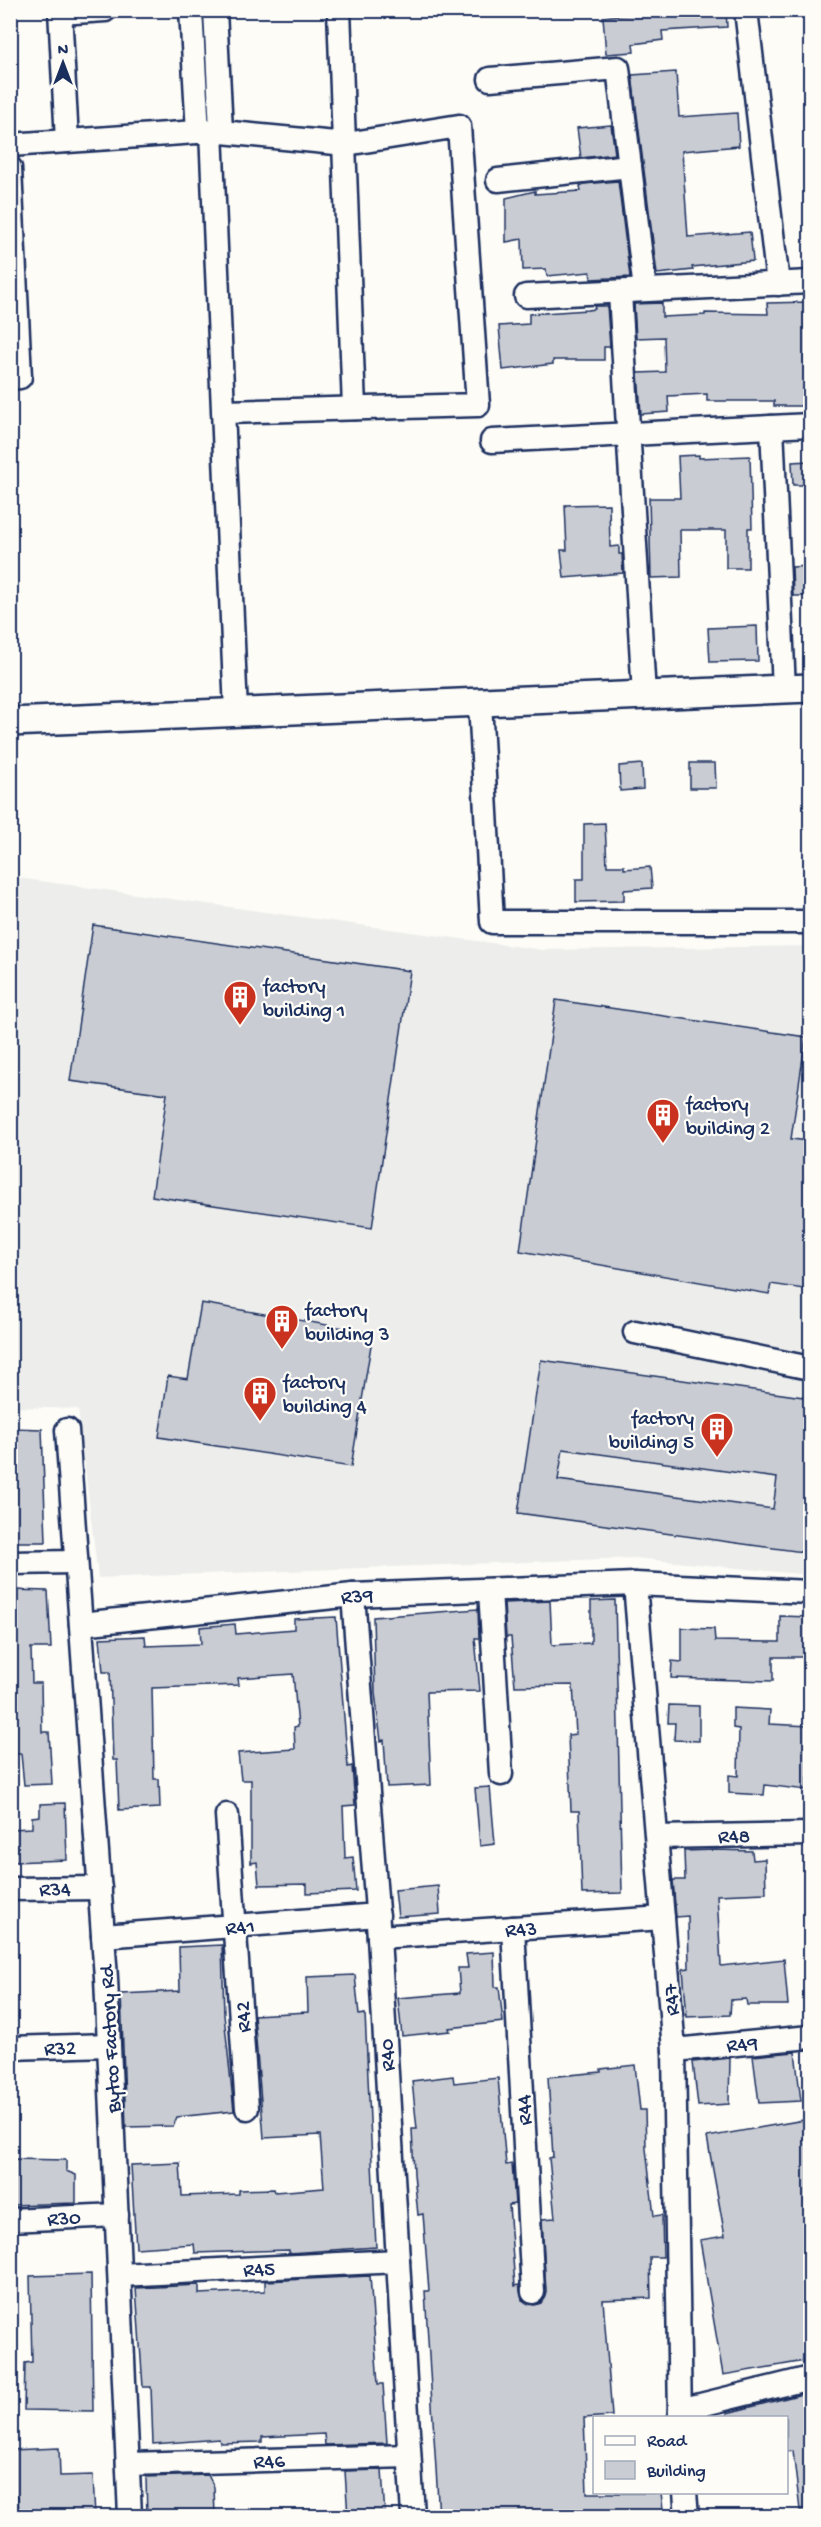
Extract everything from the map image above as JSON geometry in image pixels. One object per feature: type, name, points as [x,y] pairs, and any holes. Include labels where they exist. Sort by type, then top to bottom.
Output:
[{"type":"street","points":[[68,141],[60,12],[105,10]]},
{"type":"street","points":[[191,10],[210,132]]},
{"type":"street","points":[[214,10],[210,132],[236,712]]},
{"type":"street","points":[[339,10],[346,144],[354,408]]},
{"type":"street","points":[[746,10],[778,284]]},
{"type":"street","points":[[490,79],[618,68],[645,290]]},
{"type":"street","points":[[10,145],[210,132],[346,144],[459,126],[478,405],[223,412]]},
{"type":"street","points":[[498,180],[630,166]]},
{"type":"street","points":[[10,168],[13,273],[20,377],[10,378]]},
{"type":"street","points":[[526,296],[810,282]]},
{"type":"street","points":[[620,293],[644,695]]},
{"type":"street","points":[[492,441],[810,425]]},
{"type":"street","points":[[772,427],[784,689]]},
{"type":"street","points":[[10,722],[810,688]]},
{"type":"street","points":[[480,702],[492,922],[810,922]]},
{"type":"street","points":[[635,1332],[810,1368]]},
{"type":"street","name":"Bytco Factory Rd","points":[[66,1430],[103,1936],[130,2517]]},
{"type":"street","points":[[10,1563],[76,1562]]},
{"type":"street","name":"R39","points":[[81,1624],[353,1595],[635,1584],[810,1592]]},
{"type":"street","name":"R47","points":[[635,1584],[674,2050],[680,2414]]},
{"type":"street","points":[[490,1590],[501,1774]]},
{"type":"street","name":"R40","points":[[353,1595],[378,1926],[412,2517]]},
{"type":"street","name":"R42","points":[[227,1815],[247,2108]]},
{"type":"street","name":"R48","points":[[657,1838],[810,1834]]},
{"type":"street","name":"R34","points":[[10,1889],[100,1888]]},
{"type":"street","name":"R43","points":[[378,1926],[513,1928],[663,1918]]},
{"type":"street","name":"R41","points":[[103,1936],[236,1926],[378,1926]]},
{"type":"street","name":"R44","points":[[513,1928],[532,2292]]},
{"type":"street","name":"R49","points":[[674,2050],[810,2037]]},
{"type":"street","name":"R32","points":[[10,2048],[109,2045]]},
{"type":"street","name":"R30","points":[[10,2220],[117,2215]]},
{"type":"street","name":"R45","points":[[120,2275],[398,2261]]},
{"type":"street","points":[[680,2414],[810,2378]]},
{"type":"street","name":"R46","points":[[128,2464],[409,2456]]},
{"type":"street","points":[[685,2494],[687,2517]]},
{"type":"shaded area","points":[[11,877],[543,950],[810,946],[810,1575],[634,1558],[98,1578],[78,1409],[11,1407]]},
{"type":"building","points":[[668,10],[726,10],[727,27],[662,31],[663,40],[633,44],[634,52],[606,54],[603,17]]},
{"type":"building","points":[[676,72],[679,117],[737,113],[739,146],[682,151],[688,237],[750,232],[753,261],[692,267],[693,270],[657,274],[632,75]]},
{"type":"building","points":[[611,125],[615,154],[581,158],[577,128]]},
{"type":"building","points":[[618,181],[630,277],[591,279],[590,272],[547,276],[546,269],[523,270],[522,239],[506,242],[506,198],[535,191],[535,194],[581,191],[580,186],[584,184]]},
{"type":"building","points":[[810,302],[810,406],[774,406],[774,401],[707,401],[707,394],[668,396],[669,412],[641,414],[638,373],[665,372],[664,337],[636,338],[634,304],[662,303],[662,317],[705,315],[705,313],[768,314],[767,303]]},
{"type":"building","points":[[594,306],[607,306],[610,347],[604,347],[604,360],[553,360],[553,364],[503,370],[499,326],[529,324],[529,314],[588,310],[595,309]]},
{"type":"building","points":[[699,455],[699,458],[750,456],[752,528],[748,528],[748,568],[726,568],[726,530],[680,530],[681,577],[651,578],[649,498],[680,498],[678,456]]},
{"type":"building","points":[[810,461],[810,485],[793,485],[792,462]]},
{"type":"building","points":[[609,504],[610,547],[619,546],[623,573],[564,578],[561,550],[567,550],[565,505]]},
{"type":"building","points":[[810,566],[810,596],[793,596],[792,567]]},
{"type":"building","points":[[757,626],[758,661],[710,662],[708,628]]},
{"type":"building","points":[[690,763],[715,763],[716,788],[690,788]]},
{"type":"building","points":[[642,764],[643,789],[620,791],[619,766]]},
{"type":"building","points":[[605,823],[607,866],[624,866],[624,869],[650,867],[652,888],[624,890],[624,901],[576,902],[576,879],[584,879],[584,824]]},
{"type":"building","name":"factory building 1","points":[[93,925],[410,971],[372,1228],[152,1196],[167,1094],[70,1081]]},
{"type":"building","name":"factory building 2","points":[[556,1000],[806,1037],[791,1139],[810,1141],[810,1290],[771,1284],[769,1294],[520,1251]]},
{"type":"building","points":[[201,1303],[373,1333],[351,1467],[159,1437],[168,1376],[188,1379]]},
{"type":"building","name":"factory building 5","points":[[541,1360],[810,1398],[810,1553],[518,1513]],"holes":[[[563,1449],[777,1478],[773,1509],[558,1480]]]},
{"type":"building","points":[[10,1428],[42,1429],[46,1542],[10,1542],[10,1502],[15,1502],[15,1466],[10,1466]]},
{"type":"building","points":[[10,1590],[48,1591],[51,1648],[31,1648],[32,1683],[41,1683],[42,1732],[49,1732],[52,1784],[24,1785],[21,1754],[10,1754]]},
{"type":"building","points":[[615,1600],[622,1893],[582,1894],[579,1811],[571,1811],[568,1735],[576,1734],[573,1685],[515,1686],[511,1637],[506,1637],[504,1603],[550,1601],[552,1645],[591,1643],[591,1601]]},
{"type":"building","points":[[478,1609],[479,1638],[475,1638],[480,1691],[427,1692],[431,1785],[387,1787],[384,1740],[381,1741],[375,1693],[373,1617]]},
{"type":"building","points":[[780,1616],[810,1617],[810,1657],[773,1657],[773,1681],[671,1678],[672,1661],[682,1662],[682,1628],[714,1629],[715,1641],[780,1642]]},
{"type":"building","points":[[336,1617],[348,1767],[352,1766],[355,1805],[343,1806],[345,1858],[353,1857],[356,1891],[307,1893],[307,1884],[259,1885],[257,1862],[251,1863],[251,1780],[241,1780],[238,1753],[295,1749],[294,1727],[298,1726],[293,1674],[238,1678],[239,1685],[152,1688],[154,1779],[159,1779],[160,1808],[119,1810],[117,1760],[113,1760],[110,1672],[103,1672],[100,1638],[145,1636],[146,1646],[201,1644],[200,1627],[235,1624],[236,1634],[294,1629],[294,1619]]},
{"type":"building","points":[[669,1705],[699,1706],[699,1741],[674,1740],[675,1723],[668,1723]]},
{"type":"building","points":[[733,1708],[770,1710],[769,1724],[810,1726],[810,1778],[807,1777],[807,1790],[765,1785],[764,1795],[729,1793],[729,1775],[738,1776],[739,1729],[733,1728]]},
{"type":"building","points":[[490,1787],[495,1844],[480,1846],[475,1788]]},
{"type":"building","points":[[65,1803],[67,1860],[10,1862],[10,1829],[32,1828],[32,1817],[40,1816],[40,1804]]},
{"type":"building","points":[[684,1851],[752,1851],[753,1860],[765,1859],[766,1893],[717,1895],[721,1966],[784,1959],[788,2005],[747,2005],[746,1999],[731,2000],[730,2015],[687,2017],[683,1969],[689,1968],[688,1916],[676,1917],[673,1880],[685,1880]]},
{"type":"building","points":[[438,1886],[440,1914],[398,1917],[395,1890]]},
{"type":"building","points":[[222,1945],[224,2015],[234,2111],[177,2117],[173,2126],[126,2127],[121,1994],[180,1991],[179,1947]]},
{"type":"building","points":[[494,1952],[495,1987],[499,1987],[503,2022],[402,2036],[398,1998],[460,1993],[458,1968],[468,1968],[466,1954]]},
{"type":"building","points":[[355,1975],[359,2015],[365,2014],[376,2247],[289,2253],[289,2250],[195,2253],[194,2244],[136,2248],[131,2165],[180,2163],[182,2196],[239,2194],[239,2190],[274,2189],[275,2192],[324,2188],[320,2135],[264,2138],[254,2015],[308,2012],[307,1977]]},
{"type":"building","points":[[795,2052],[801,2101],[759,2103],[753,2056]]},
{"type":"building","points":[[730,2058],[729,2104],[698,2106],[693,2062]]},
{"type":"building","points":[[635,2065],[640,2110],[645,2110],[646,2149],[654,2216],[662,2215],[663,2257],[650,2257],[651,2298],[603,2300],[612,2416],[584,2418],[587,2493],[661,2494],[664,2517],[439,2517],[425,2291],[429,2291],[423,2214],[418,2215],[414,2174],[412,2129],[417,2129],[412,2081],[453,2076],[454,2083],[498,2078],[506,2165],[512,2164],[515,2204],[509,2205],[515,2286],[519,2285],[522,2300],[534,2305],[541,2303],[546,2292],[542,2219],[555,2218],[549,2158],[553,2157],[548,2077],[601,2072],[601,2069]]},
{"type":"building","points":[[810,2119],[810,2360],[723,2375],[700,2240],[725,2236],[707,2137]]},
{"type":"building","points":[[11,2159],[66,2160],[66,2171],[76,2175],[76,2203],[10,2205]]},
{"type":"building","points":[[91,2274],[93,2411],[24,2410],[25,2363],[32,2362],[30,2276]]},
{"type":"building","points":[[370,2276],[378,2384],[383,2384],[387,2443],[325,2445],[324,2434],[262,2437],[262,2442],[220,2443],[219,2439],[153,2444],[151,2387],[143,2387],[136,2288],[199,2285],[199,2294],[265,2291],[265,2281]]},
{"type":"building","points":[[810,2392],[810,2509],[800,2510],[793,2451],[788,2452],[788,2416],[728,2416],[727,2413]]},
{"type":"building","points":[[59,2448],[60,2476],[93,2475],[95,2517],[19,2517],[18,2496],[10,2496],[10,2450]]},
{"type":"building","points":[[382,2470],[385,2517],[348,2517],[345,2471]]},
{"type":"building","points":[[208,2475],[214,2487],[215,2517],[147,2517],[146,2477]]},
{"type":"place","name":"factory building 1","points":[[240,1026]]},
{"type":"place","name":"factory building 2","points":[[663,1144]]},
{"type":"place","name":"factory building 3","points":[[282,1350]]},
{"type":"place","name":"factory building 4","points":[[260,1422]]},
{"type":"place","name":"factory building 5","points":[[717,1458]]}]
